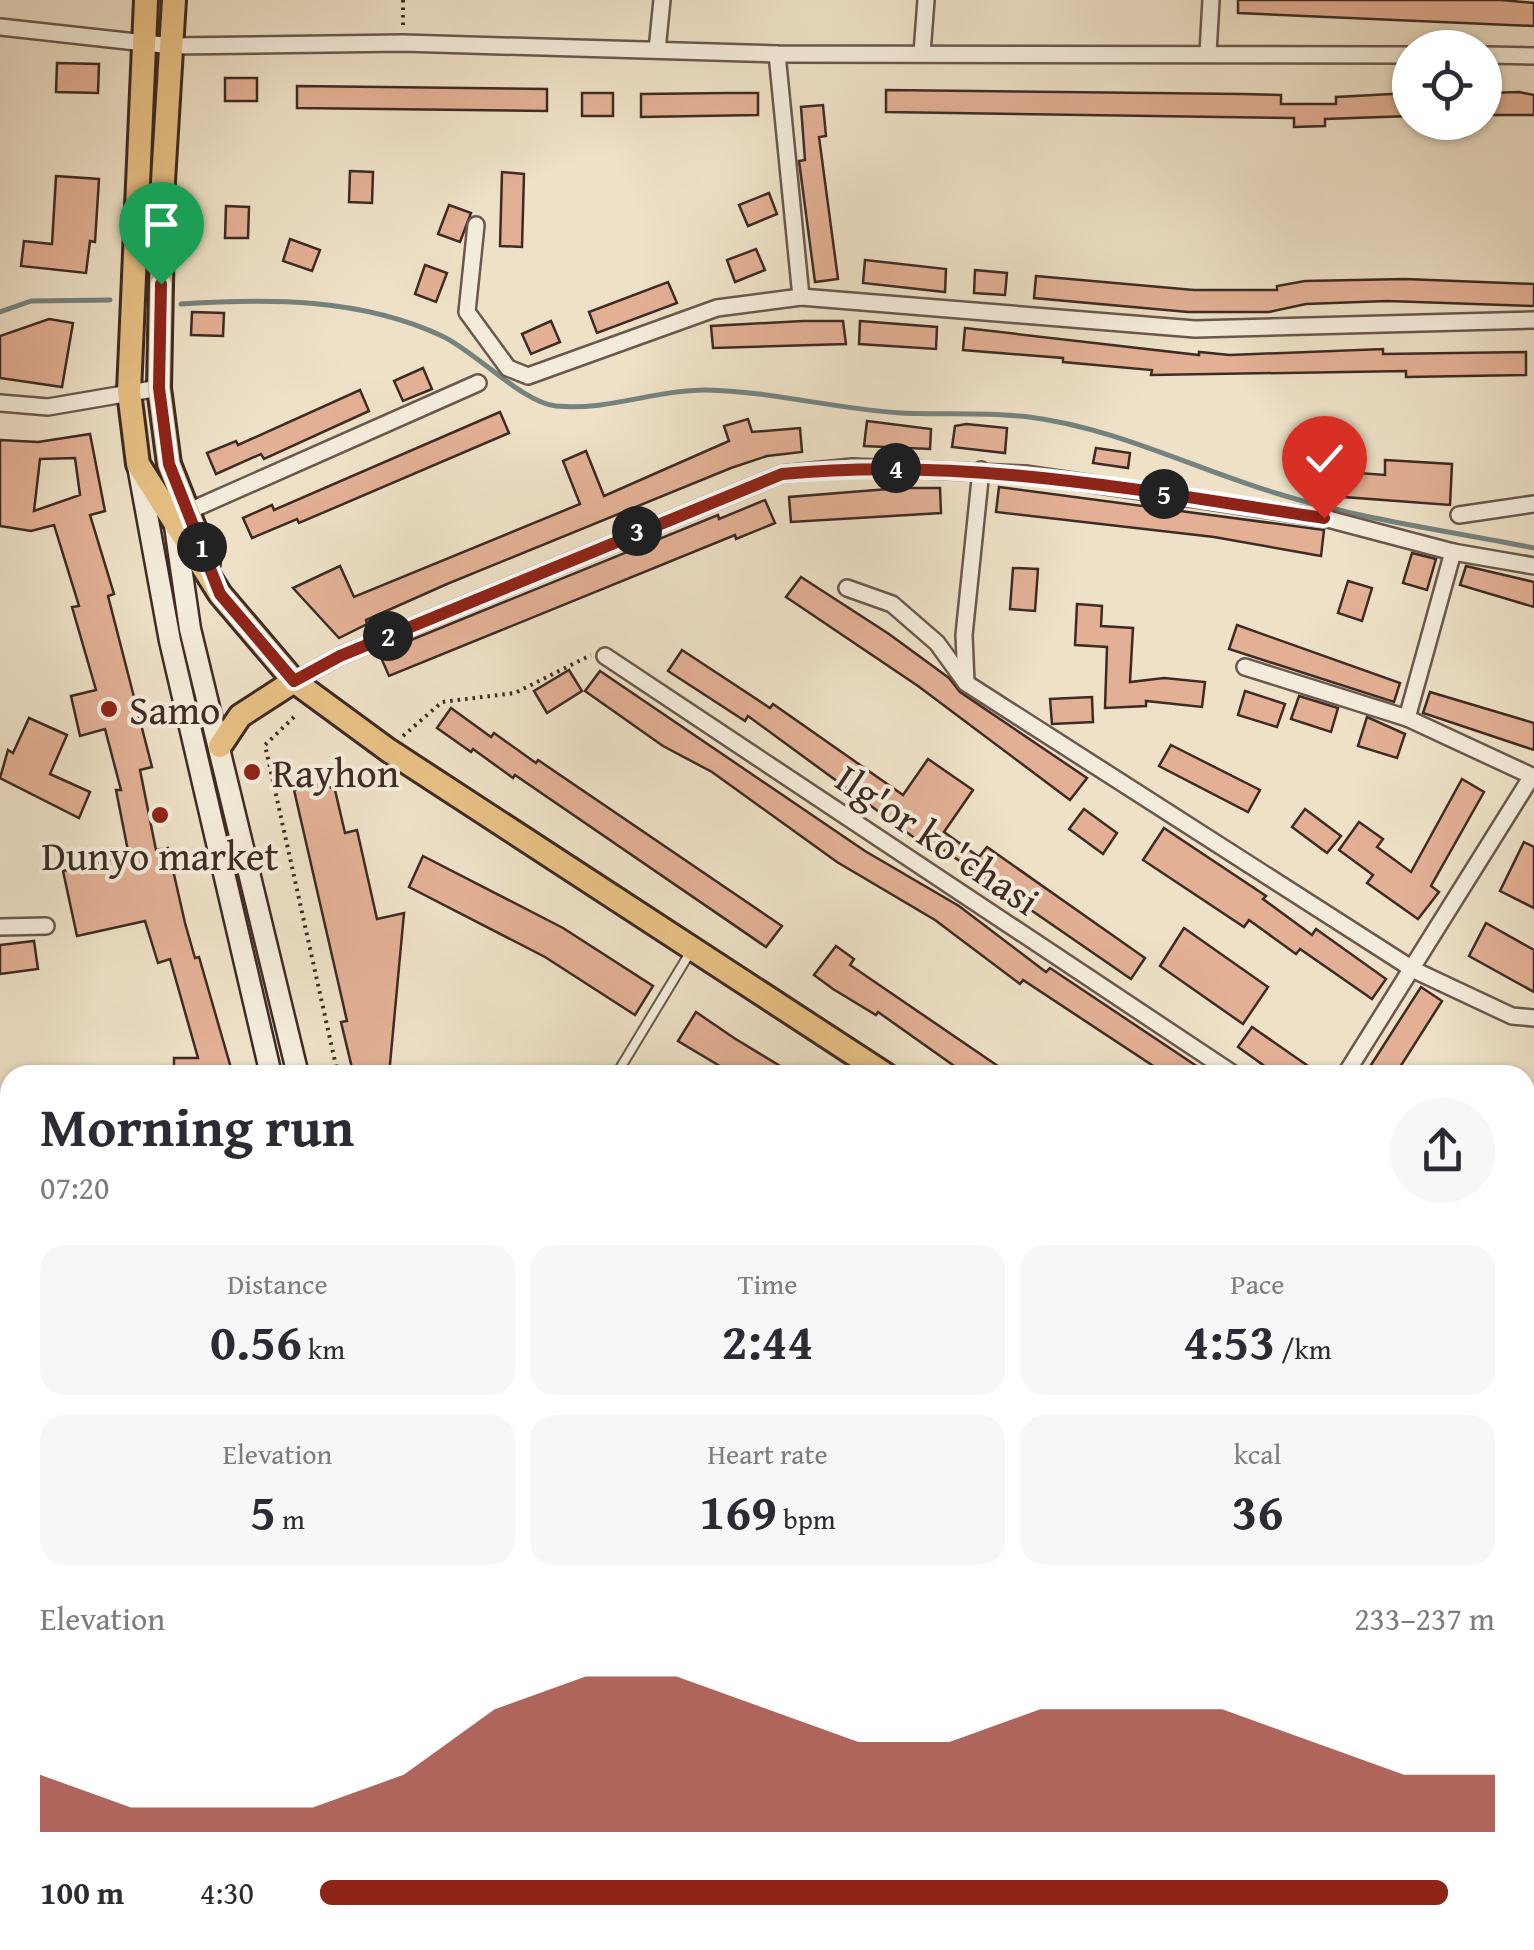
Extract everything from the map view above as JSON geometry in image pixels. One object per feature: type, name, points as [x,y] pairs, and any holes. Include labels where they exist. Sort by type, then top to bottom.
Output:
[{"type":"main road","points":[[146,0],[129,392],[170,641],[268,1065]]},
{"type":"main road","points":[[174,0],[164,181],[159,388],[169,464],[182,520],[190,629],[296,1065]]},
{"type":"main road","points":[[138,464],[182,520],[220,594],[294,681],[388,750],[870,1065]]},
{"type":"main road","points":[[220,746],[240,716],[294,681]]},
{"type":"street","points":[[657,50],[662,0]]},
{"type":"street","points":[[922,53],[926,0]]},
{"type":"street","points":[[1208,53],[1211,0]]},
{"type":"street","points":[[0,27],[172,46],[402,43],[777,54],[1392,55]]},
{"type":"street","points":[[777,54],[801,296]]},
{"type":"street","points":[[1502,55],[1534,56]]},
{"type":"street","points":[[476,225],[467,312],[508,368],[528,376],[717,308],[801,296],[1195,329],[1534,320]]},
{"type":"street","points":[[182,520],[478,383]]},
{"type":"street","points":[[0,403],[48,407],[159,388]]},
{"type":"street","points":[[294,681],[358,648],[782,474],[852,467],[981,470],[1324,518],[1453,552],[1534,566]]},
{"type":"street","points":[[966,683],[964,635],[981,470]]},
{"type":"street","points":[[1459,516],[1534,504]]},
{"type":"street","points":[[1407,718],[1453,552]]},
{"type":"street","points":[[847,588],[892,604],[936,643],[966,683],[1414,970],[1512,1016],[1534,1018]]},
{"type":"street","name":"Ilg'or ko'chasi","points":[[605,656],[1220,1065]]},
{"type":"street","points":[[1245,667],[1407,718],[1533,776],[1352,1065]]},
{"type":"street","points":[[0,928],[46,926]]},
{"type":"lane","points":[[622,1065],[692,951]]},
{"type":"path","points":[[402,43],[403,0]]},
{"type":"path","points":[[388,750],[442,702],[514,693],[585,655],[605,656]]},
{"type":"path","points":[[294,717],[265,745],[336,1065]]},
{"type":"building","points":[[1238,0],[1501,0],[1534,3],[1534,26],[1238,13]]},
{"type":"building","points":[[57,63],[99,64],[98,93],[56,92]]},
{"type":"building","points":[[225,78],[257,78],[257,101],[225,101]]},
{"type":"building","points":[[297,86],[547,89],[547,111],[297,108]]},
{"type":"building","points":[[886,90],[1281,95],[1281,104],[1336,104],[1336,97],[1392,94],[1392,117],[1325,119],[1325,126],[1294,127],[1294,118],[886,112]]},
{"type":"building","points":[[582,93],[613,93],[613,116],[582,116]]},
{"type":"building","points":[[758,93],[758,115],[641,117],[641,94]]},
{"type":"building","points":[[1502,93],[1534,95],[1534,115],[1502,115]]},
{"type":"building","points":[[823,105],[826,136],[819,137],[838,279],[815,282],[799,161],[805,160],[801,107]]},
{"type":"building","points":[[350,171],[373,172],[372,203],[349,202]]},
{"type":"building","points":[[502,172],[524,174],[522,247],[500,246]]},
{"type":"building","points":[[56,176],[99,179],[95,242],[90,241],[86,273],[21,266],[24,241],[52,244]]},
{"type":"building","points":[[769,193],[777,214],[748,226],[739,205]]},
{"type":"building","points":[[449,205],[471,213],[460,242],[438,234]]},
{"type":"building","points":[[226,206],[249,207],[248,238],[225,238]]},
{"type":"building","points":[[290,239],[320,250],[312,271],[283,261]]},
{"type":"building","points":[[756,249],[765,270],[735,282],[727,260]]},
{"type":"building","points":[[865,260],[946,269],[945,292],[863,283]]},
{"type":"building","points":[[425,265],[447,273],[436,302],[415,294]]},
{"type":"building","points":[[975,270],[1007,273],[1005,295],[974,293]]},
{"type":"building","points":[[1036,276],[1194,290],[1277,290],[1277,286],[1305,281],[1405,279],[1534,284],[1534,306],[1387,301],[1306,304],[1269,312],[1188,312],[1034,298]]},
{"type":"building","points":[[668,282],[677,303],[597,333],[589,312]]},
{"type":"building","points":[[192,312],[224,313],[223,336],[191,335]]},
{"type":"building","points":[[49,319],[73,323],[62,387],[0,378],[0,336]]},
{"type":"building","points":[[551,321],[560,342],[531,354],[522,334]]},
{"type":"building","points":[[843,321],[846,344],[713,348],[711,326]]},
{"type":"building","points":[[860,321],[937,327],[936,349],[859,344]]},
{"type":"building","points":[[965,328],[1199,355],[1383,349],[1383,354],[1526,352],[1526,375],[1406,377],[1406,371],[1151,375],[1152,370],[1063,362],[1063,358],[963,350]]},
{"type":"building","points":[[423,368],[432,389],[403,401],[394,381]]},
{"type":"building","points":[[360,390],[369,411],[264,459],[261,454],[216,474],[207,453],[236,441],[238,445]]},
{"type":"building","points":[[500,412],[509,433],[299,523],[297,519],[252,538],[243,518],[272,505],[274,510]]},
{"type":"building","points":[[748,419],[752,432],[800,428],[802,452],[767,456],[731,468],[447,584],[366,620],[367,624],[339,638],[293,588],[340,566],[354,597],[580,504],[563,461],[586,451],[604,496],[729,441],[724,426]]},
{"type":"building","points":[[867,421],[931,429],[930,449],[864,446]]},
{"type":"building","points":[[955,426],[1007,428],[1005,453],[952,447]]},
{"type":"building","points":[[90,434],[105,511],[90,515],[114,594],[108,596],[152,767],[140,770],[156,850],[168,848],[195,958],[199,957],[230,1065],[174,1065],[174,1058],[198,1058],[170,959],[158,963],[145,921],[77,936],[63,871],[129,856],[116,790],[121,790],[105,729],[80,736],[71,696],[96,690],[72,607],[79,606],[54,525],[31,531],[0,526],[0,440],[38,442]],"holes":[[[75,458],[80,495],[34,511],[40,459]]]},
{"type":"building","points":[[1096,448],[1130,453],[1128,468],[1093,463]]},
{"type":"building","points":[[1385,460],[1452,464],[1450,505],[1344,497],[1346,472],[1385,475]]},
{"type":"building","points":[[999,487],[1324,530],[1321,556],[1214,537],[996,512]]},
{"type":"building","points":[[940,488],[941,513],[791,522],[789,497]]},
{"type":"building","points":[[765,500],[775,523],[736,539],[735,535],[389,676],[379,653],[718,515],[719,519]]},
{"type":"building","points":[[1412,553],[1436,559],[1427,590],[1403,583]]},
{"type":"building","points":[[1466,566],[1534,582],[1534,607],[1460,585]]},
{"type":"building","points":[[1013,568],[1038,569],[1035,611],[1010,609]]},
{"type":"building","points":[[801,577],[889,634],[949,678],[960,692],[1087,778],[1070,800],[918,686],[786,597]]},
{"type":"building","points":[[1348,581],[1372,588],[1362,621],[1338,613]]},
{"type":"building","points":[[1077,604],[1102,606],[1101,626],[1133,628],[1130,682],[1164,678],[1205,682],[1202,707],[1146,701],[1146,706],[1105,708],[1107,647],[1075,645]]},
{"type":"building","points":[[1237,625],[1400,683],[1394,702],[1229,649]]},
{"type":"building","points":[[682,650],[770,708],[773,704],[903,795],[928,759],[973,790],[944,832],[979,857],[987,847],[1145,958],[1131,979],[935,844],[931,850],[748,716],[745,721],[668,671]]},
{"type":"building","points":[[569,670],[582,691],[547,713],[534,691]]},
{"type":"building","points":[[600,671],[865,851],[959,906],[1046,972],[1050,968],[1195,1065],[1152,1065],[1023,980],[1020,984],[935,920],[837,862],[712,772],[663,746],[585,691]]},
{"type":"building","points":[[1245,691],[1285,704],[1277,727],[1238,715]]},
{"type":"building","points":[[1430,692],[1534,723],[1534,750],[1423,713]]},
{"type":"building","points":[[1299,696],[1338,708],[1331,732],[1291,719]]},
{"type":"building","points":[[1092,697],[1093,722],[1052,724],[1050,699]]},
{"type":"building","points":[[451,708],[491,737],[494,733],[536,763],[538,760],[782,926],[766,947],[515,775],[513,778],[437,728]]},
{"type":"building","points":[[1367,717],[1405,734],[1397,758],[1358,746]]},
{"type":"building","points":[[29,718],[67,735],[50,774],[90,792],[79,818],[0,778],[8,750],[13,753]]},
{"type":"building","points":[[1171,745],[1260,790],[1248,812],[1159,766]]},
{"type":"building","points":[[1462,779],[1484,792],[1431,886],[1439,892],[1418,919],[1367,883],[1373,875],[1339,850],[1359,822],[1383,839],[1377,847],[1411,872]]},
{"type":"building","points":[[323,783],[335,790],[345,833],[357,830],[377,919],[404,913],[390,1065],[351,1065],[341,1022],[347,1021],[294,790]]},
{"type":"building","points":[[1084,809],[1117,833],[1103,854],[1069,829]]},
{"type":"building","points":[[1305,809],[1341,836],[1327,853],[1292,827]]},
{"type":"building","points":[[1164,828],[1266,896],[1263,899],[1312,935],[1316,929],[1386,979],[1372,999],[1300,949],[1296,954],[1249,920],[1244,927],[1143,860]]},
{"type":"building","points":[[1524,842],[1534,847],[1534,908],[1500,891]]},
{"type":"building","points":[[423,856],[563,928],[653,986],[635,1015],[545,957],[409,887]]},
{"type":"building","points":[[1486,923],[1534,950],[1534,992],[1469,956]]},
{"type":"building","points":[[1184,928],[1268,987],[1243,1024],[1160,966]]},
{"type":"building","points":[[34,941],[38,969],[0,974],[0,945]]},
{"type":"building","points":[[836,946],[854,959],[850,965],[996,1065],[953,1065],[878,1012],[876,1015],[814,975]]},
{"type":"building","points":[[1421,987],[1442,1001],[1401,1065],[1371,1065]]},
{"type":"building","points":[[696,1012],[779,1065],[718,1065],[678,1041]]},
{"type":"building","points":[[1252,1027],[1307,1065],[1263,1065],[1238,1047]]},
{"type":"waterway","points":[[0,312],[31,301],[110,300]]},
{"type":"waterway","points":[[181,304],[280,301],[379,314],[442,336],[514,387],[556,406],[594,406],[706,390],[877,411],[1029,417],[1094,430],[1313,504],[1534,548]]},
{"type":"place","name":"Samo","points":[[109,709]]},
{"type":"place","name":"Rayhon","points":[[252,772]]},
{"type":"place","name":"Dunyo market","points":[[160,815]]},
{"type":"route","points":[[161,284],[159,388],[169,464],[220,594],[294,681],[340,656],[782,474],[852,467],[981,470],[1324,518]]}]
